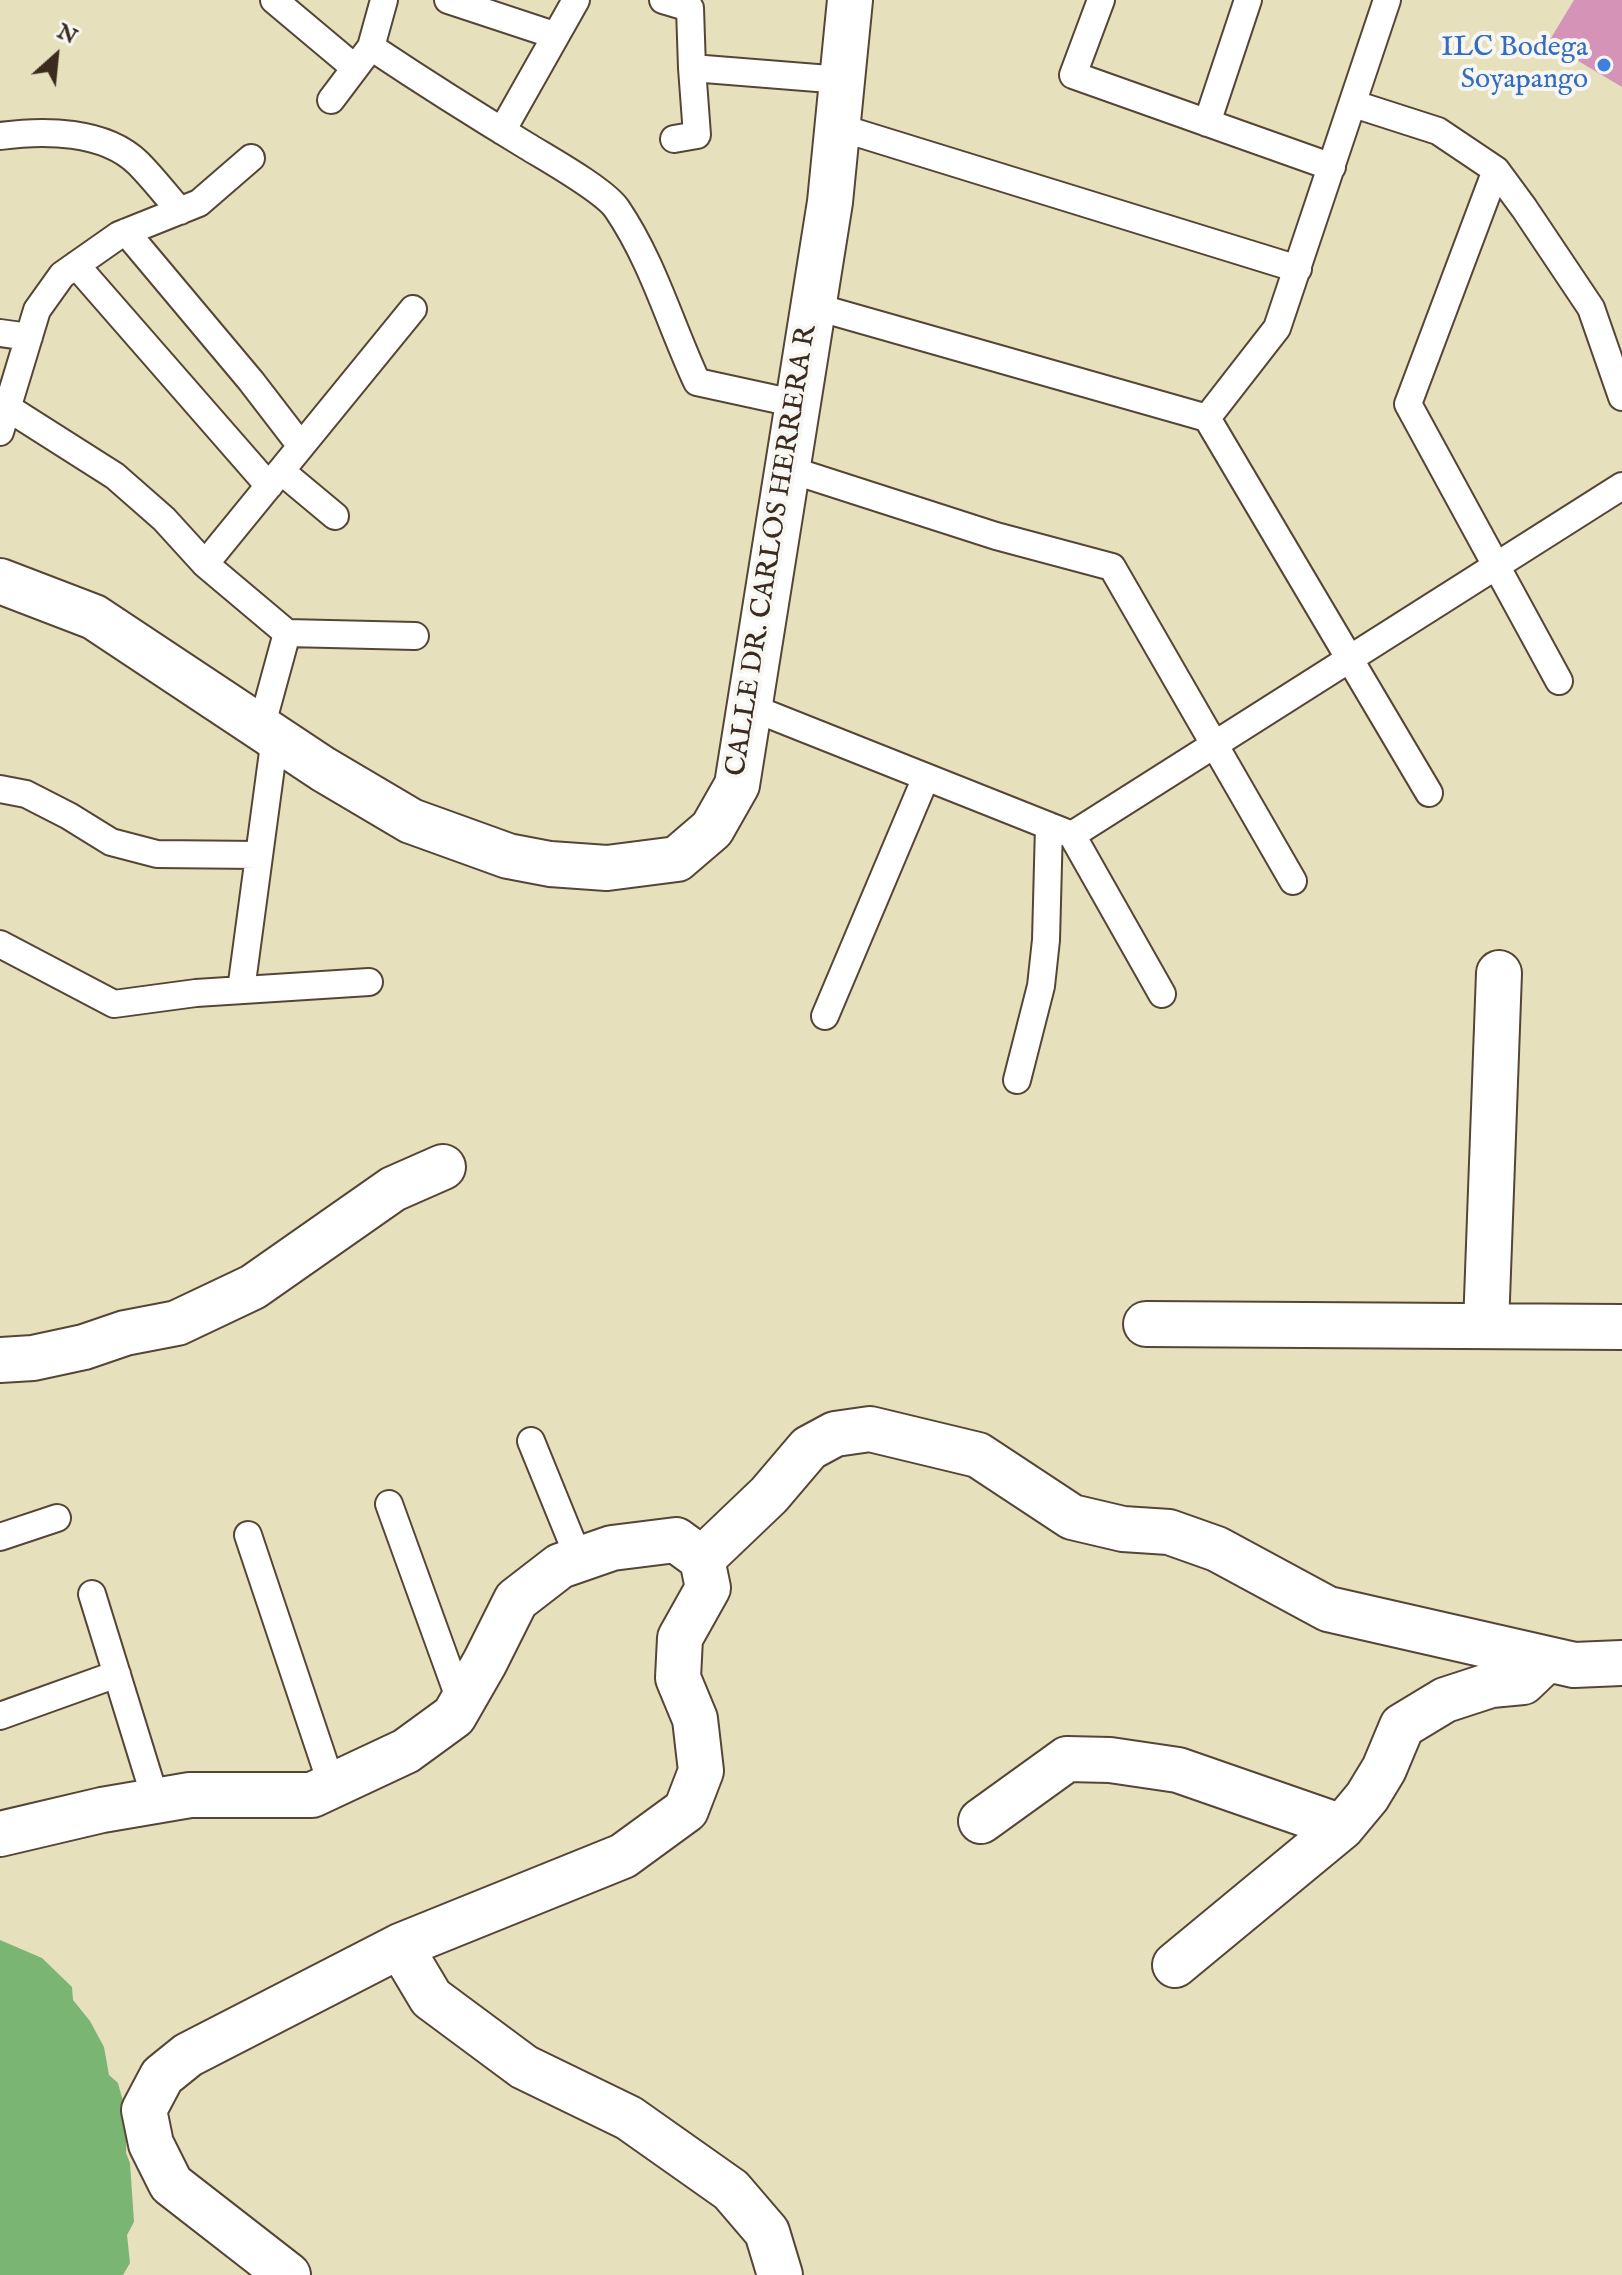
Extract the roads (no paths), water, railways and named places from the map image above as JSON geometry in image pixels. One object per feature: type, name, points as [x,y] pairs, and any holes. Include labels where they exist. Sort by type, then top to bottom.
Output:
[{"type":"street","name":"CALLE DR. CARLOS HERRERA R","points":[[0,581],[94,617],[323,769],[411,821],[508,856],[550,864],[607,868],[677,859],[712,829],[737,785],[830,202],[850,0]]},
{"type":"street","points":[[1486,1326],[1499,973]]},
{"type":"street","points":[[0,1360],[33,1358],[84,1347],[125,1333],[177,1323],[253,1287],[393,1189],[443,1167]]},
{"type":"street","points":[[1146,1324],[1622,1327]]},
{"type":"street","points":[[702,1559],[769,1495],[809,1448],[835,1434],[870,1429],[978,1455],[1072,1517],[1123,1529],[1169,1532],[1217,1549],[1328,1609],[1574,1665],[1622,1663]]},
{"type":"street","points":[[0,1834],[102,1810],[190,1795],[312,1795],[406,1751],[454,1716],[516,1600],[560,1566],[612,1548],[676,1540],[702,1559],[708,1588],[680,1638],[678,1678],[695,1719],[701,1771],[686,1810],[623,1856],[400,1946],[188,2055],[162,2076],[144,2110],[151,2144],[171,2184],[288,2275]]},
{"type":"street","points":[[1175,1965],[1342,1827],[1367,1797],[1384,1769],[1402,1726],[1445,1700],[1491,1685],[1523,1682],[1547,1659]]},
{"type":"street","points":[[981,1821],[1067,1759],[1110,1760],[1178,1770],[1342,1827]]},
{"type":"street","points":[[400,1946],[431,1998],[524,2067],[629,2118],[731,2190],[767,2232],[780,2275]]},
{"type":"lane","points":[[274,0],[355,68]]},
{"type":"lane","points":[[331,100],[371,47],[384,0]]},
{"type":"lane","points":[[448,0],[554,35]]},
{"type":"lane","points":[[502,131],[576,0]]},
{"type":"lane","points":[[663,0],[690,8],[697,135],[674,139]]},
{"type":"lane","points":[[1101,0],[1073,75],[1332,167]]},
{"type":"lane","points":[[1207,123],[1248,0]]},
{"type":"lane","points":[[1207,418],[1277,328],[1387,0]]},
{"type":"lane","points":[[371,47],[567,170],[615,206],[648,261],[671,326],[697,382],[798,404]]},
{"type":"lane","points":[[692,68],[842,80]]},
{"type":"lane","points":[[1354,104],[1438,131],[1496,170],[1591,308],[1622,397]]},
{"type":"lane","points":[[838,127],[1298,269]]},
{"type":"lane","points":[[0,136],[64,134],[107,143],[137,161],[180,211]]},
{"type":"lane","points":[[251,158],[199,203],[126,232],[62,275],[37,310],[4,420],[115,476],[164,519],[205,564],[287,633],[415,636]]},
{"type":"lane","points":[[1496,170],[1408,404],[1559,681]]},
{"type":"lane","points":[[126,232],[251,381],[301,446]]},
{"type":"lane","points":[[76,265],[275,478],[335,516]]},
{"type":"lane","points":[[813,306],[1207,418],[1429,793]]},
{"type":"lane","points":[[205,564],[413,309]]},
{"type":"lane","points":[[0,333],[29,337]]},
{"type":"lane","points":[[788,469],[996,536],[1112,567],[1293,881]]},
{"type":"lane","points":[[1060,830],[1214,744],[1622,486]]},
{"type":"lane","points":[[241,990],[258,855],[268,732],[287,633]]},
{"type":"lane","points":[[750,707],[1060,830],[1162,994]]},
{"type":"lane","points":[[825,1016],[926,777]]},
{"type":"lane","points":[[0,789],[26,794],[111,842],[157,854],[258,855]]},
{"type":"lane","points":[[1017,1080],[1043,971],[1060,830]]},
{"type":"lane","points":[[0,944],[114,1004],[241,990],[369,982]]},
{"type":"lane","points":[[531,1441],[579,1559]]},
{"type":"lane","points":[[389,1504],[461,1703]]},
{"type":"lane","points":[[0,1537],[57,1518]]},
{"type":"lane","points":[[248,1535],[332,1786]]},
{"type":"lane","points":[[92,1594],[156,1801]]},
{"type":"lane","points":[[0,1716],[117,1674]]},
{"type":"place","name":"ILC Bodega Soyapango","points":[[1604,65]]}]
